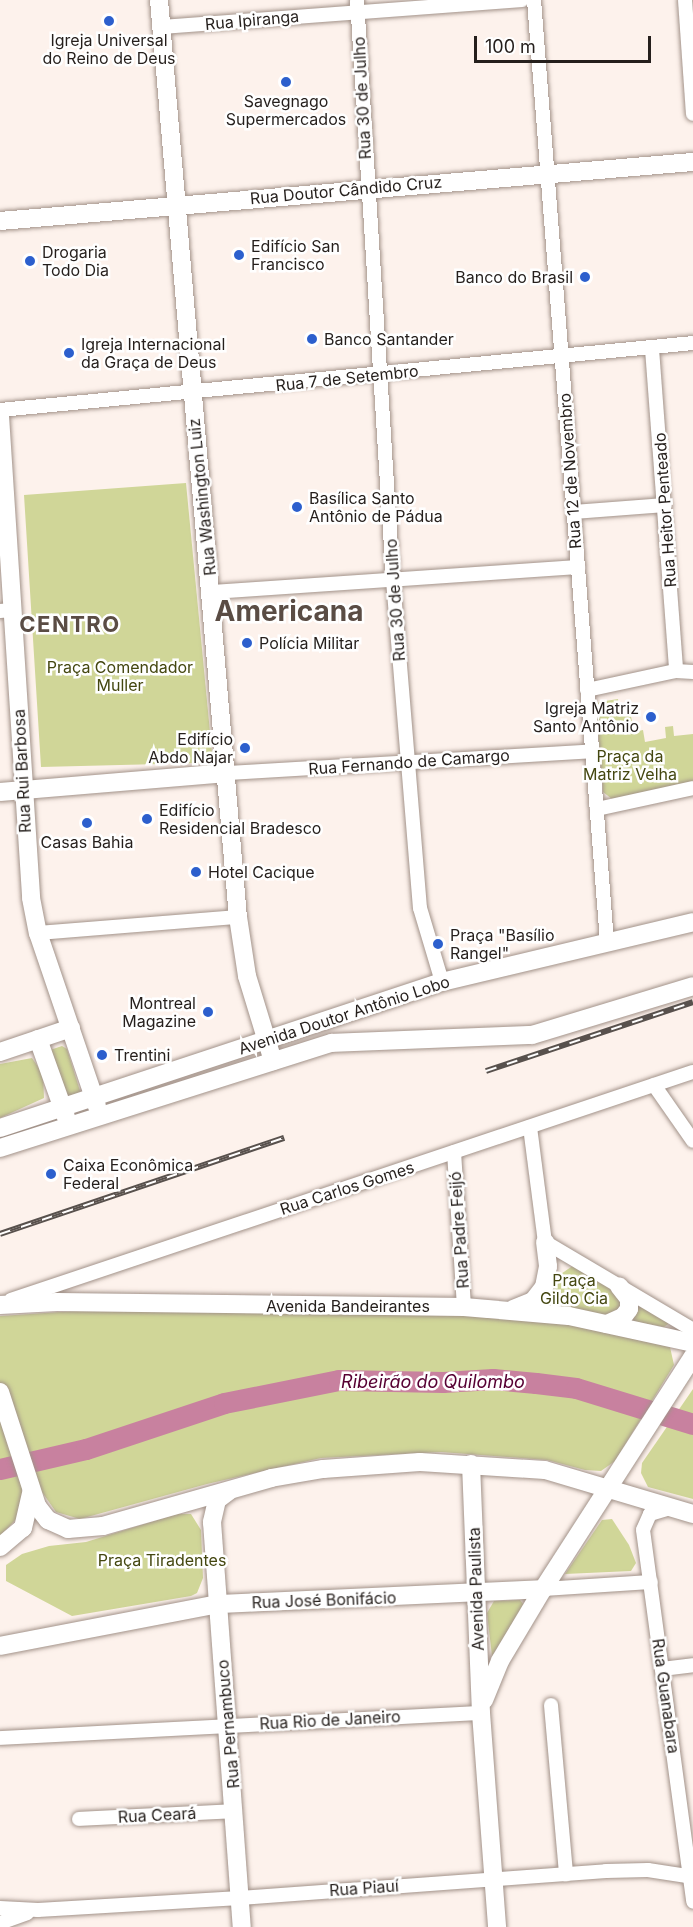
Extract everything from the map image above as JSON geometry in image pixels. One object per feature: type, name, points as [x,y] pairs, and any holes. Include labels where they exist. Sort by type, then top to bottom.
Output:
[{"type":"main road","name":"Rua Washington Luiz","points":[[159,0],[174,205],[212,592],[238,917],[247,976],[273,1061]]},
{"type":"main road","name":"Rua Doutor Cândido Cruz","points":[[0,221],[369,187],[693,162]]},
{"type":"main road","name":"Rua Rui Barbosa","points":[[0,416],[6,610],[29,880],[38,933],[100,1116]]},
{"type":"main road","points":[[0,792],[227,773]]},
{"type":"main road","name":"Avenida Doutor Antônio Lobo","points":[[0,1128],[442,982],[693,922]]},
{"type":"main road","name":"Avenida Doutor Antônio Lobo","points":[[0,1148],[332,1043],[532,1035],[693,986]]},
{"type":"main road","points":[[0,1052],[71,1028]]},
{"type":"main road","points":[[38,1039],[70,1126]]},
{"type":"main road","points":[[509,1310],[529,1303],[544,1287],[548,1266],[545,1242]]},
{"type":"main road","points":[[607,1324],[623,1317],[629,1309],[629,1299],[619,1286]]},
{"type":"main road","name":"Avenida Bandeirantes","points":[[0,1304],[57,1302],[464,1307],[509,1310],[607,1324],[693,1343]]},
{"type":"main road","name":"Avenida Paulista","points":[[481,1713],[493,1676],[543,1589],[693,1356]]},
{"type":"main road","points":[[0,1392],[31,1491],[48,1520],[76,1530],[323,1468],[370,1464],[471,1464],[545,1470],[582,1479],[693,1514]]},
{"type":"main road","name":"Avenida Paulista","points":[[471,1464],[481,1713],[497,1927]]},
{"type":"main road","points":[[582,1479],[592,1497],[592,1515]]},
{"type":"main road","points":[[212,1522],[217,1500],[236,1488]]},
{"type":"main road","points":[[0,1547],[23,1528],[31,1491]]},
{"type":"main road","points":[[182,1504],[201,1505],[212,1522]]},
{"type":"main road","name":"Rua Pernambuco","points":[[212,1522],[242,1927]]},
{"type":"main road","name":"Rua José Bonifácio","points":[[0,1646],[218,1604],[543,1589]]},
{"type":"street","name":"Rua Ipiranga","points":[[162,27],[357,6],[522,0]]},
{"type":"street","name":"Rua 12 de Novembro","points":[[534,0],[607,943]]},
{"type":"street","points":[[685,0],[693,114]]},
{"type":"street","name":"Rua 30 de Julho","points":[[357,6],[393,580],[420,908],[442,982]]},
{"type":"street","name":"Rua 7 de Setembro","points":[[0,410],[192,394],[652,349],[693,343]]},
{"type":"street","name":"Rua Heitor Penteado","points":[[652,349],[676,671]]},
{"type":"street","points":[[574,512],[665,506]]},
{"type":"street","points":[[212,592],[578,567]]},
{"type":"street","points":[[587,690],[676,671],[693,672]]},
{"type":"street","name":"Rua Fernando de Camargo","points":[[227,773],[592,751]]},
{"type":"street","points":[[597,809],[693,788]]},
{"type":"street","points":[[38,933],[238,917]]},
{"type":"street","name":"Rua Carlos Gomes","points":[[0,1304],[693,1072]]},
{"type":"street","points":[[654,1085],[693,1141]]},
{"type":"street","points":[[530,1127],[545,1242],[693,1330]]},
{"type":"street","name":"Rua Padre Feijó","points":[[454,1152],[464,1307]]},
{"type":"street","name":"Rua Guanabara","points":[[671,1507],[650,1514],[643,1530],[662,1669],[686,1785],[693,1902]]},
{"type":"street","name":"Rua José Bonifácio","points":[[543,1589],[651,1582]]},
{"type":"street","points":[[662,1669],[693,1665]]},
{"type":"street","points":[[551,1705],[566,1874]]},
{"type":"street","name":"Rua Rio de Janeiro","points":[[0,1738],[481,1713]]},
{"type":"street","name":"Rua Ceará","points":[[79,1820],[235,1811]]},
{"type":"street","name":"Rua Piauí","points":[[0,1908],[38,1910],[240,1898],[494,1878],[648,1870],[692,1877]]},
{"type":"street","name":"Rua Piauí","points":[[0,1923],[38,1910]]},
{"type":"green space","name":"Praça Comendador Muller","points":[[186,483],[212,753],[200,763],[41,767],[24,495]]},
{"type":"green space","name":"Praça da Matriz Velha","points":[[618,699],[619,708],[629,706],[634,732],[643,730],[645,742],[666,738],[665,727],[673,726],[674,736],[693,734],[693,782],[612,799],[603,792],[596,706],[599,702]]},
{"type":"green space","points":[[62,1046],[67,1049],[81,1094],[67,1097],[50,1050]]},
{"type":"green space","points":[[32,1058],[43,1074],[44,1098],[0,1118],[0,1064]]},
{"type":"green space","name":"Praça Gildo Cia","points":[[574,1265],[668,1324],[664,1327],[559,1308],[552,1294],[555,1278]]},
{"type":"green space","points":[[120,1308],[472,1316],[580,1326],[670,1347],[674,1365],[615,1461],[601,1471],[585,1470],[547,1460],[441,1452],[321,1458],[207,1484],[80,1519],[56,1512],[42,1492],[0,1536],[0,1316]]},
{"type":"green space","points":[[693,1389],[693,1499],[648,1487],[641,1473],[642,1463]]},
{"type":"green space","name":"Praça Tiradentes","points":[[177,1514],[191,1514],[201,1530],[203,1578],[197,1593],[191,1596],[72,1616],[6,1581],[6,1565],[22,1554],[49,1546],[86,1542]]},
{"type":"green space","points":[[612,1519],[629,1545],[636,1563],[631,1571],[565,1574],[602,1520]]},
{"type":"green space","points":[[520,1600],[524,1605],[492,1656],[487,1613],[494,1601]]},
{"type":"waterway","name":"Ribeirão do Quilombo","points":[[0,1469],[86,1449],[224,1403],[339,1380],[443,1382],[493,1379],[536,1383],[576,1388],[693,1424]]},
{"type":"railway","points":[[486,1071],[693,1002]]},
{"type":"railway","points":[[0,1234],[284,1138]]},
{"type":"place","name":"Igreja Universal do Reino de Deus","points":[[109,21]]},
{"type":"place","name":"Savegnago Supermercados","points":[[286,82]]},
{"type":"place","name":"Edifício San Francisco","points":[[239,255]]},
{"type":"place","name":"Drogaria Todo Dia","points":[[30,261]]},
{"type":"place","name":"Banco do Brasil","points":[[585,277]]},
{"type":"place","name":"Banco Santander","points":[[312,339]]},
{"type":"place","name":"Igreja Internacional da Graça de Deus","points":[[69,353]]},
{"type":"place","name":"Basílica Santo Antônio de Pádua","points":[[297,507]]},
{"type":"place","name":"Polícia Militar","points":[[247,643]]},
{"type":"place","name":"Igreja Matriz Santo Antônio","points":[[651,717]]},
{"type":"place","name":"Edifício Abdo Najar","points":[[245,748]]},
{"type":"place","name":"Edifício Residencial Bradesco","points":[[147,819]]},
{"type":"place","name":"Casas Bahia","points":[[87,823]]},
{"type":"place","name":"Hotel Cacique","points":[[196,872]]},
{"type":"place","name":"Praça \"Basílio Rangel\"","points":[[438,944]]},
{"type":"place","name":"Montreal Magazine","points":[[208,1012]]},
{"type":"place","name":"Trentini","points":[[102,1055]]},
{"type":"place","name":"Caixa Econômica Federal","points":[[51,1174]]},
{"type":"district","name":"Americana","points":[[289,611]]},
{"type":"district","name":"CENTRO","points":[[70,625]]}]
